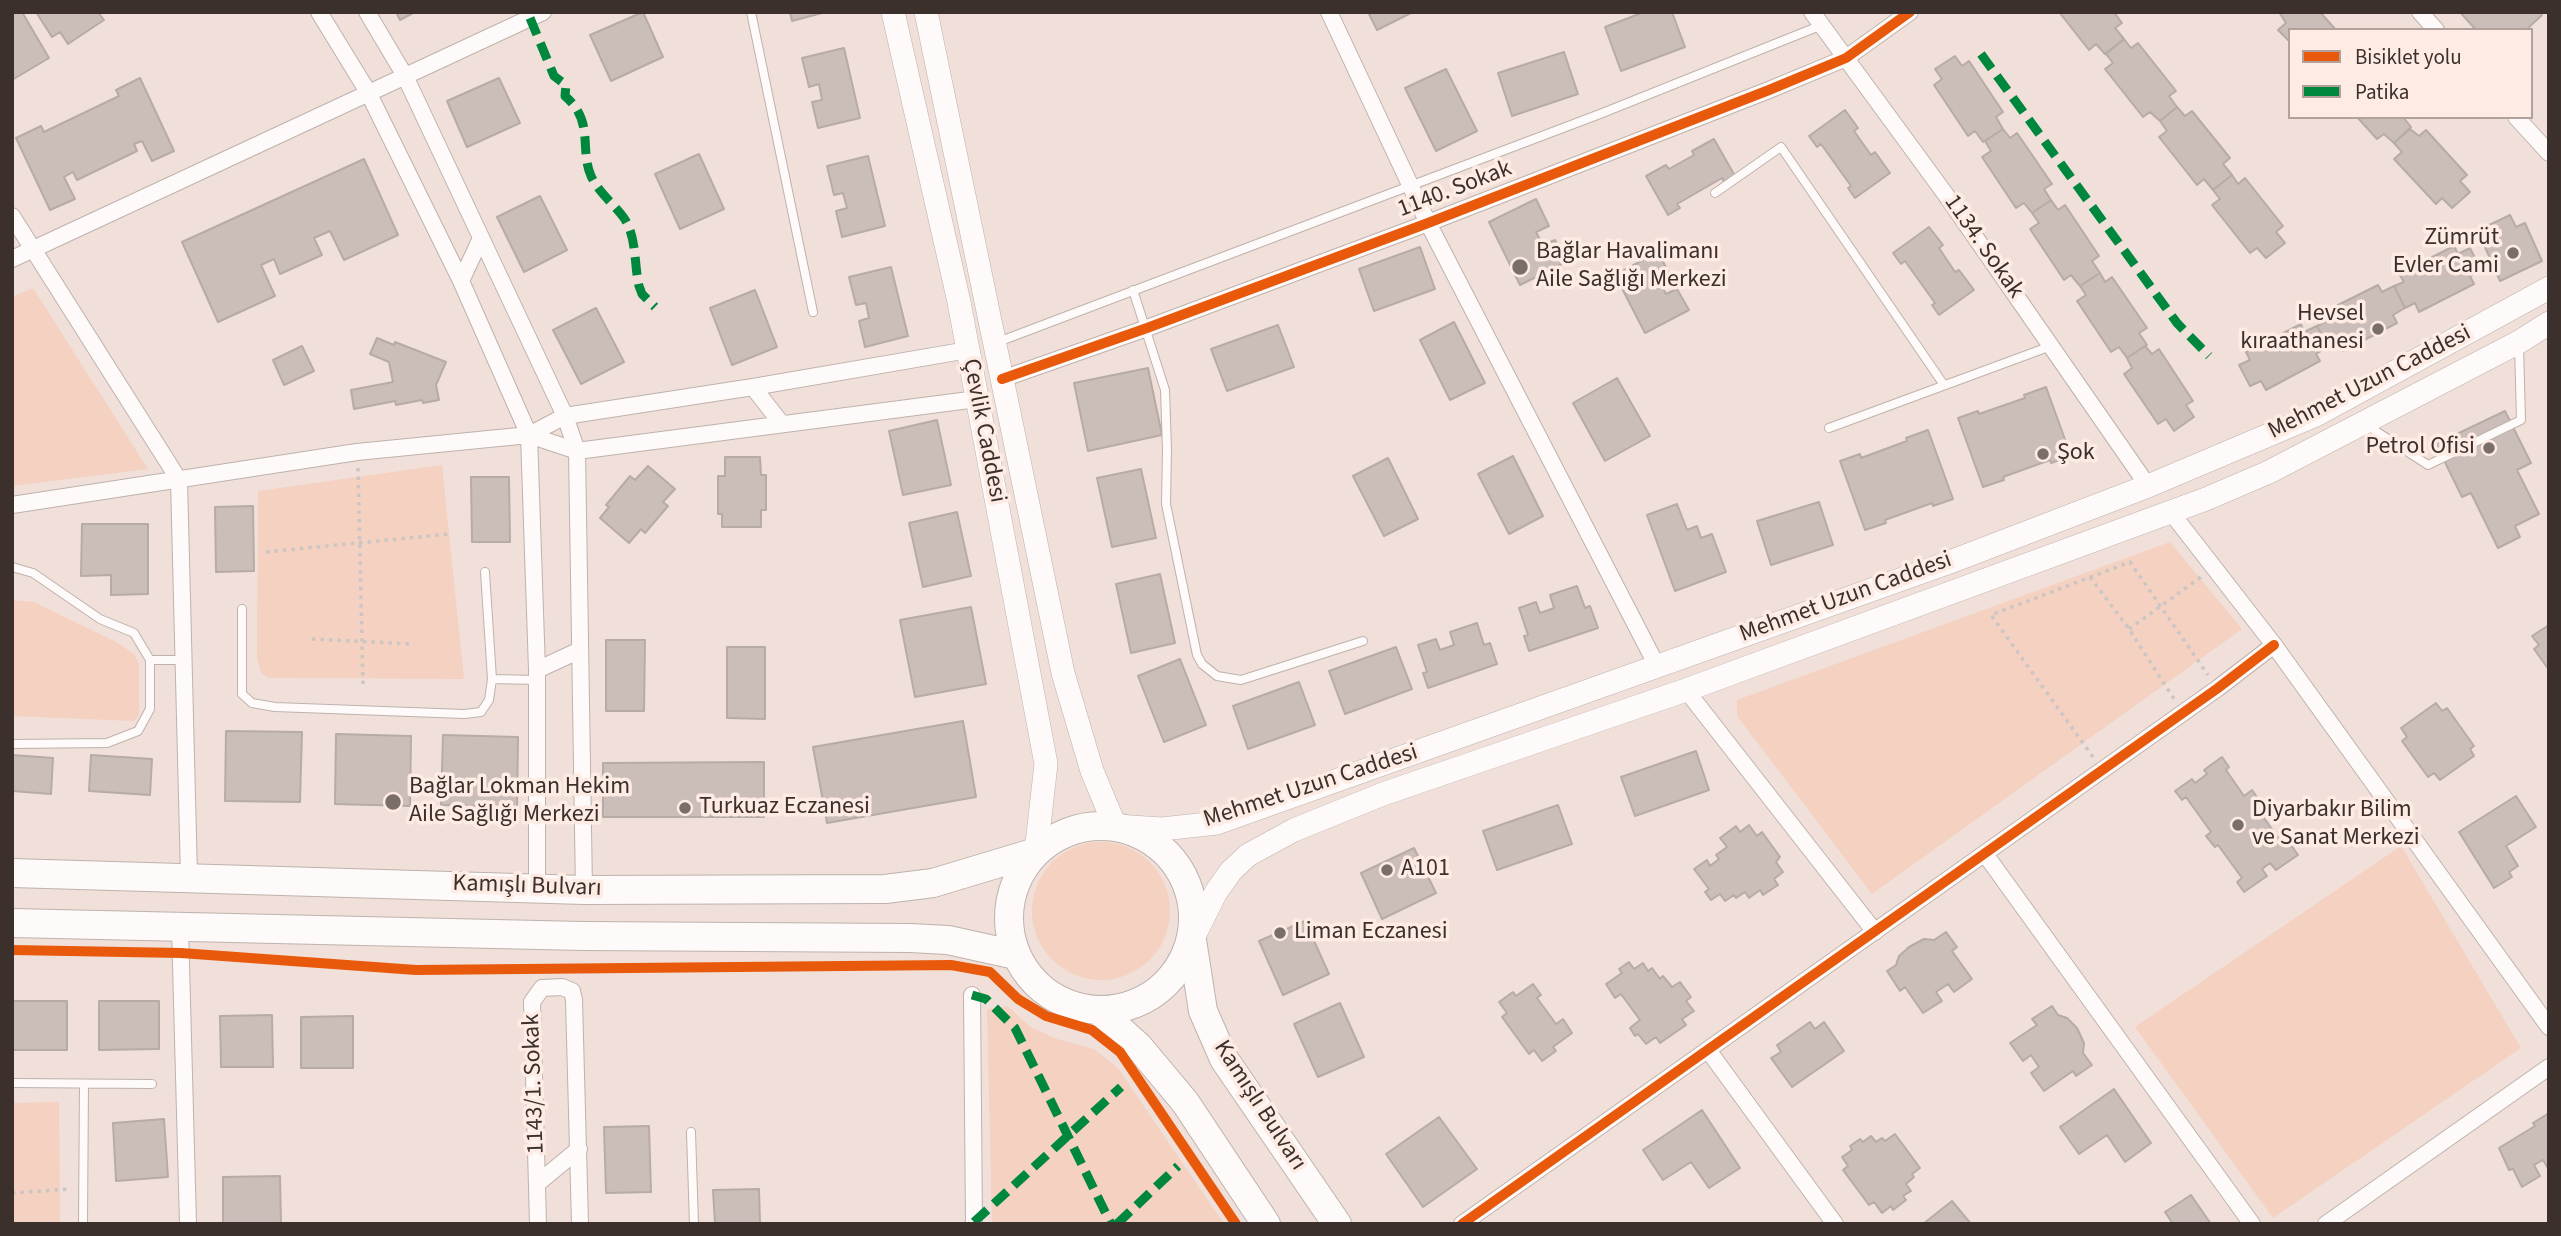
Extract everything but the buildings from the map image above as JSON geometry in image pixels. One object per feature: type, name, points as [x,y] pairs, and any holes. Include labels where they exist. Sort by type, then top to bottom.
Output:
[{"type":"highway","points":[[1115,826],[1144,836],[1169,854],[1186,880],[1194,909],[1192,940],[1175,973],[1147,999],[1124,1008],[1099,1011],[1073,1007],[1049,995],[1030,978],[1016,955],[1009,928],[1010,900],[1020,874],[1036,852],[1053,839],[1072,830],[1115,826]]},
{"type":"highway","name":"Kamışlı Bulvarı","points":[[12,873],[189,876],[584,890],[885,889],[933,883],[1036,852]]},
{"type":"highway","name":"Kamışlı Bulvarı","points":[[12,923],[583,936],[910,938],[948,940],[1016,955]]},
{"type":"highway","name":"Kamışlı Bulvarı","points":[[1192,940],[1203,1011],[1224,1059],[1337,1224]]},
{"type":"highway","points":[[1099,1011],[1139,1047],[1185,1102],[1266,1224]]},
{"type":"main road","name":"Çevlik Caddesi","points":[[893,12],[968,350],[1046,764],[1036,852]]},
{"type":"main road","name":"Çevlik Caddesi","points":[[926,12],[1063,673],[1092,771],[1115,826]]},
{"type":"main road","name":"Mehmet Uzun Caddesi","points":[[1115,826],[1162,829],[1217,823],[1950,562],[2148,486],[2316,415],[2549,288]]},
{"type":"main road","points":[[1192,940],[1216,892],[1231,871],[1248,855],[1294,830],[1383,793],[1686,690],[2269,472],[2519,342],[2549,323]]},
{"type":"street","points":[[319,12],[368,92],[461,281],[529,435],[537,675],[537,888]]},
{"type":"street","points":[[367,12],[405,76],[565,416],[576,451],[584,890]]},
{"type":"street","points":[[12,259],[543,12]]},
{"type":"street","points":[[1329,12],[1428,223],[1657,666]]},
{"type":"street","name":"1140. Sokak","points":[[1002,379],[1428,223],[1846,58],[1910,12]]},
{"type":"street","points":[[2420,12],[2434,28]]},
{"type":"street","name":"1134. Sokak","points":[[1817,19],[1946,195],[2148,486]]},
{"type":"street","points":[[2518,119],[2549,153]]},
{"type":"street","points":[[12,216],[179,480],[189,876]]},
{"type":"street","points":[[461,281],[481,238]]},
{"type":"street","points":[[12,505],[357,452],[529,435],[565,416],[968,350]]},
{"type":"street","points":[[752,387],[782,422]]},
{"type":"street","points":[[529,435],[576,451],[782,422],[977,399]]},
{"type":"street","points":[[2170,511],[2274,645],[2549,1027]]},
{"type":"street","points":[[1462,1224],[2102,771],[2274,645]]},
{"type":"street","points":[[537,675],[580,650]]},
{"type":"street","points":[[1686,690],[1875,932]]},
{"type":"street","points":[[1985,854],[2252,1224]]},
{"type":"street","points":[[180,927],[188,1224]]},
{"type":"street","name":"1143/1. Sokak","points":[[538,1224],[532,1002],[542,988],[562,987],[572,991],[579,1149]]},
{"type":"street","points":[[972,995],[974,1224]]},
{"type":"street","points":[[1708,1050],[1835,1224]]},
{"type":"street","points":[[2326,1224],[2549,1067]]},
{"type":"street","points":[[538,1182],[579,1149]]},
{"type":"street","points":[[579,1149],[580,1224]]},
{"type":"lane","points":[[751,12],[813,312]]},
{"type":"lane","points":[[995,343],[1411,186],[1817,19]]},
{"type":"lane","points":[[1714,193],[1780,148],[1944,385]]},
{"type":"lane","points":[[1133,290],[1165,390],[1166,504],[1197,655],[1202,664],[1217,676],[1241,680],[1363,641]]},
{"type":"lane","points":[[2362,422],[2428,465],[2521,419],[2519,342]]},
{"type":"lane","points":[[1829,429],[2051,346]]},
{"type":"lane","points":[[12,567],[33,573],[100,619],[134,633],[150,660],[150,709],[138,732],[107,743],[12,744]]},
{"type":"lane","points":[[243,609],[242,694],[252,703],[275,708],[464,714],[481,712],[489,700],[492,679],[485,572]]},
{"type":"lane","points":[[150,660],[184,660]]},
{"type":"lane","points":[[492,679],[537,675]]},
{"type":"lane","points":[[12,1083],[152,1084]]},
{"type":"lane","points":[[83,1224],[84,1084]]},
{"type":"lane","points":[[691,1132],[694,1224]]},
{"type":"path","points":[[357,452],[363,685]]},
{"type":"path","points":[[266,552],[449,534]]},
{"type":"path","points":[[2102,771],[1991,615],[2130,562],[2218,688]]},
{"type":"path","points":[[2129,629],[2213,568]]},
{"type":"path","points":[[2090,577],[2129,629],[2183,713]]},
{"type":"path","points":[[312,639],[413,645]]},
{"type":"path","points":[[12,1193],[83,1189]]},
{"type":"shaded area","points":[[33,288],[148,469],[12,486],[12,297]]},
{"type":"shaded area","points":[[442,465],[464,679],[269,678],[261,673],[257,659],[258,491]]},
{"type":"shaded area","points":[[2170,542],[2242,629],[1872,894],[1737,716],[1737,700]]},
{"type":"shaded area","points":[[12,600],[34,602],[118,643],[135,655],[139,665],[139,715],[134,721],[12,716]]},
{"type":"shaded area","points":[[1101,842],[1127,847],[1150,862],[1165,885],[1170,911],[1165,937],[1150,960],[1127,975],[1101,980],[1075,975],[1052,960],[1037,937],[1032,911],[1037,885],[1052,862],[1075,847]]},
{"type":"shaded area","points":[[2401,846],[2521,1048],[2273,1218],[2135,1027]]},
{"type":"shaded area","points":[[1007,1006],[1032,1028],[1057,1039],[1094,1049],[1118,1068],[1224,1224],[992,1224],[987,1009]]},
{"type":"shaded area","points":[[59,1102],[60,1224],[12,1224],[12,1103]]},
{"type":"marked path","points":[[530,18],[554,76],[566,85],[565,96],[580,116],[591,176],[628,226],[639,286],[642,294],[655,307]]},
{"type":"marked path","points":[[1981,54],[2177,323],[2209,356]]},
{"type":"marked path","points":[[972,995],[986,999],[1015,1028],[1111,1224]]},
{"type":"marked path","points":[[974,1222],[1121,1087]]},
{"type":"marked path","points":[[1117,1224],[1178,1166]]},
{"type":"cycle path","points":[[1002,379],[1428,223],[1769,90],[1846,58],[1910,12]]},
{"type":"cycle path","points":[[1462,1224],[2218,688],[2274,645]]},
{"type":"cycle path","points":[[12,950],[181,953],[416,970],[951,965],[990,972],[1018,999],[1046,1016],[1092,1030],[1120,1052],[1236,1224]]},
{"type":"place","name":"Zümrüt Evler Cami","points":[[2513,253]]},
{"type":"place","name":"Bağlar Havalimanı Aile Sağlığı Merkezi","points":[[1520,267]]},
{"type":"place","name":"Hevsel kıraathanesi","points":[[2378,329]]},
{"type":"place","name":"Petrol Ofisi","points":[[2489,448]]},
{"type":"place","name":"Şok","points":[[2043,454]]},
{"type":"place","name":"Bağlar Lokman Hekim Aile Sağlığı Merkezi","points":[[393,802]]},
{"type":"place","name":"Turkuaz Eczanesi","points":[[685,808]]},
{"type":"place","name":"Diyarbakır Bilim ve Sanat Merkezi","points":[[2238,825]]},
{"type":"place","name":"A101","points":[[1387,870]]},
{"type":"place","name":"Liman Eczanesi","points":[[1280,933]]}]
